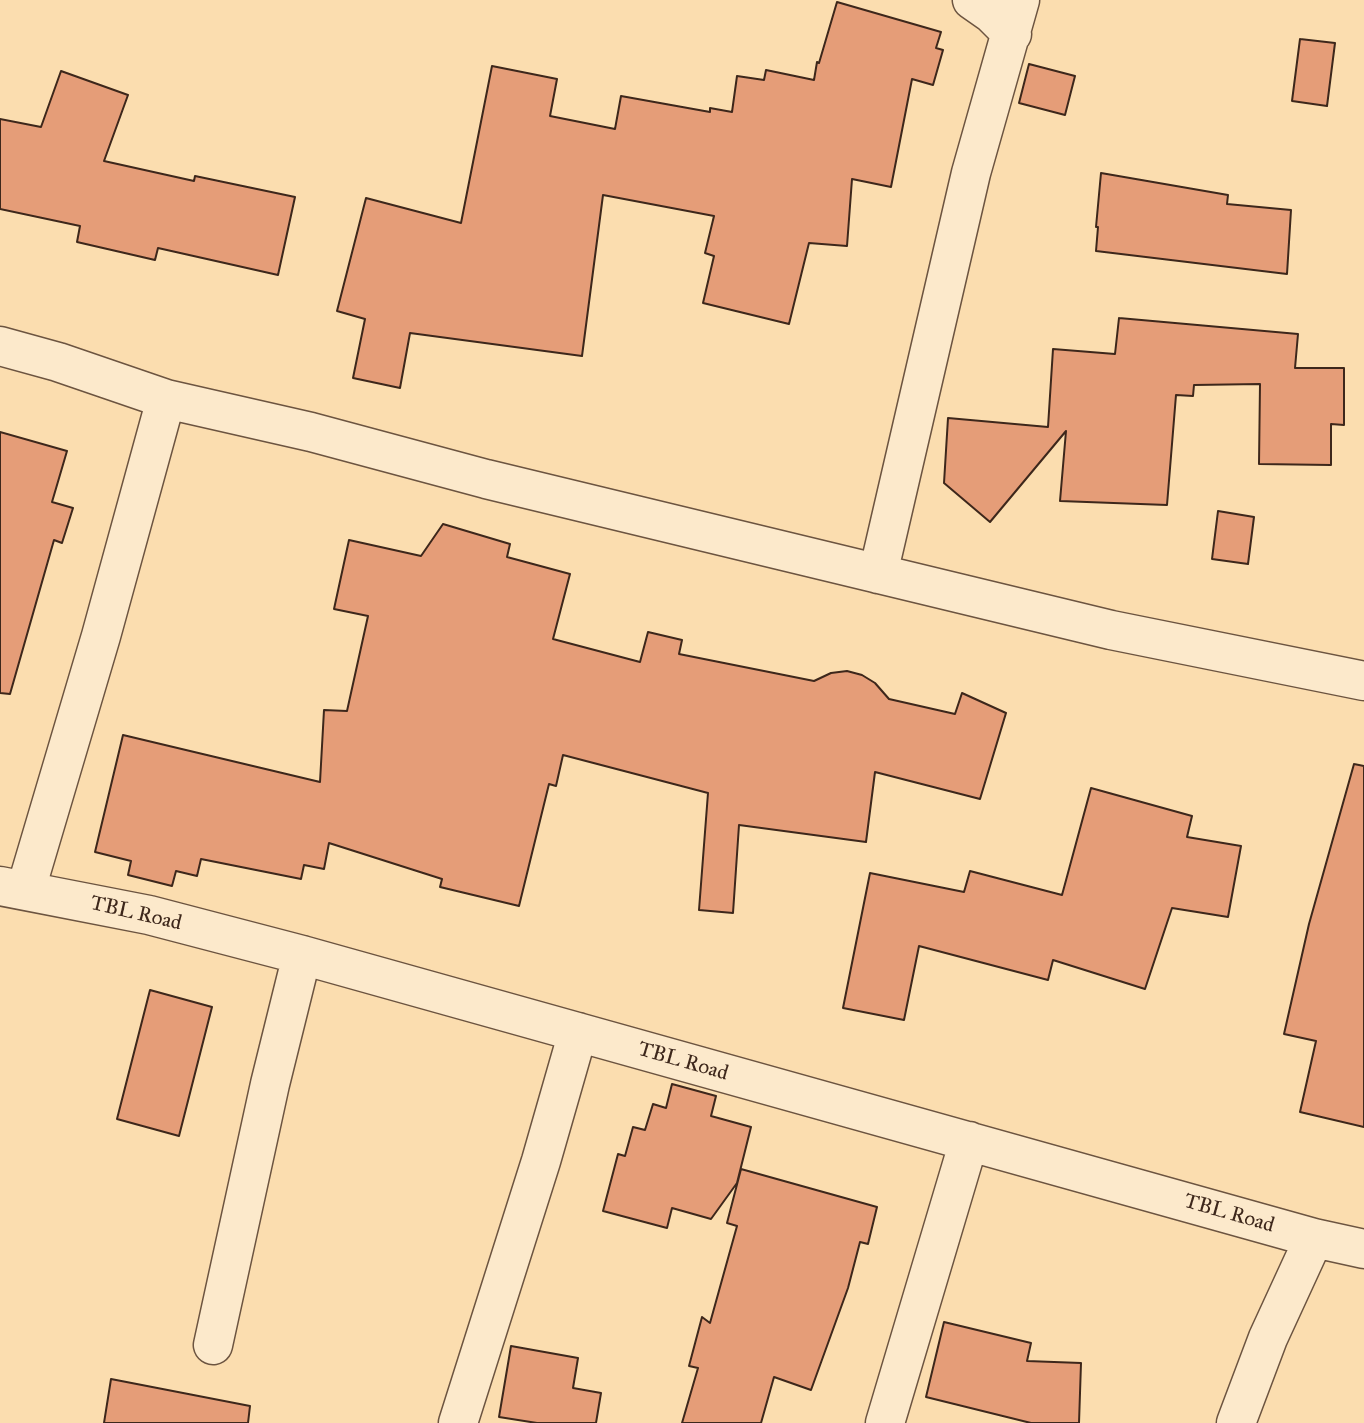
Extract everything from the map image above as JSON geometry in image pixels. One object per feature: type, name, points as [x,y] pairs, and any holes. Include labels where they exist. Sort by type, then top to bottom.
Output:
[{"type":"street","points":[[878,574],[971,173],[1016,17],[992,14],[972,0]]},
{"type":"street","points":[[0,346],[58,362],[166,399],[311,432],[486,479],[1111,630],[1364,681]]},
{"type":"street","points":[[13,888],[102,636],[166,399]]},
{"type":"street","name":"TBL Road","points":[[13,888],[149,915],[302,955],[1314,1238],[1364,1249]]},
{"type":"street","points":[[213,1345],[267,1097],[302,955]]},
{"type":"street","points":[[457,1423],[541,1161],[578,1032]]},
{"type":"street","points":[[885,1423],[969,1141]]},
{"type":"street","points":[[1236,1423],[1268,1338],[1314,1238]]},
{"type":"building","points":[[837,2],[941,32],[936,48],[943,50],[933,85],[912,79],[891,187],[852,179],[847,246],[809,243],[789,324],[703,303],[714,256],[705,253],[714,216],[603,195],[582,356],[410,333],[400,388],[353,378],[365,319],[337,311],[366,198],[461,223],[492,66],[557,79],[550,116],[615,129],[621,96],[710,112],[710,108],[732,112],[737,76],[764,80],[766,70],[814,80],[817,62],[819,63]]},
{"type":"building","points":[[1300,39],[1335,43],[1327,106],[1292,101]]},
{"type":"building","points":[[1029,64],[1075,76],[1065,115],[1019,103]]},
{"type":"building","points":[[61,71],[128,95],[104,161],[194,181],[195,176],[295,197],[278,275],[158,248],[155,260],[77,242],[80,226],[0,209],[0,119],[41,127]]},
{"type":"building","points":[[1101,173],[1228,195],[1227,204],[1291,210],[1287,274],[1096,251]]},
{"type":"building","points":[[1119,318],[1298,334],[1295,368],[1344,368],[1344,425],[1331,424],[1331,465],[1259,464],[1260,384],[1194,385],[1193,396],[1176,395],[1167,505],[1060,501],[1066,431],[990,522],[944,483],[948,418],[1048,427],[1053,349],[1115,354]]},
{"type":"building","points":[[0,432],[67,451],[52,502],[73,508],[62,543],[54,540],[10,694],[0,693]]},
{"type":"building","points":[[1218,511],[1254,517],[1248,564],[1212,559]]},
{"type":"building","points":[[443,524],[510,544],[507,557],[570,574],[553,639],[640,662],[648,632],[682,640],[679,654],[814,681],[831,673],[847,671],[862,675],[875,683],[889,699],[955,714],[962,693],[1006,713],[980,799],[875,772],[866,842],[739,825],[733,913],[699,910],[708,793],[563,755],[556,786],[549,784],[519,906],[440,887],[442,879],[329,843],[324,869],[304,865],[301,879],[201,859],[197,876],[176,871],[172,886],[128,875],[131,861],[95,852],[123,735],[320,782],[324,710],[347,711],[368,616],[334,609],[349,540],[421,556]]},
{"type":"building","points":[[1354,764],[1364,766],[1364,1127],[1300,1112],[1316,1041],[1284,1034],[1309,924]]},
{"type":"building","points":[[1091,788],[1192,816],[1187,837],[1241,846],[1228,917],[1172,908],[1145,989],[1053,960],[1048,980],[919,946],[904,1020],[843,1008],[870,873],[964,892],[970,871],[1062,895]]},
{"type":"building","points":[[150,990],[212,1007],[179,1136],[117,1119]]},
{"type":"building","points":[[672,1084],[716,1096],[711,1116],[751,1127],[737,1183],[711,1219],[672,1208],[667,1228],[603,1211],[618,1154],[625,1156],[633,1127],[645,1130],[653,1104],[666,1108]]},
{"type":"building","points":[[741,1169],[877,1207],[868,1244],[860,1242],[848,1288],[811,1390],[774,1377],[761,1423],[682,1423],[698,1368],[689,1366],[702,1317],[710,1323],[737,1226],[727,1223]]},
{"type":"building","points":[[944,1322],[1031,1343],[1027,1361],[1081,1363],[1079,1423],[1031,1423],[926,1397]]},
{"type":"building","points":[[511,1346],[578,1358],[573,1388],[601,1393],[596,1423],[537,1423],[499,1417]]},
{"type":"building","points":[[111,1379],[250,1406],[248,1423],[104,1423]]}]
